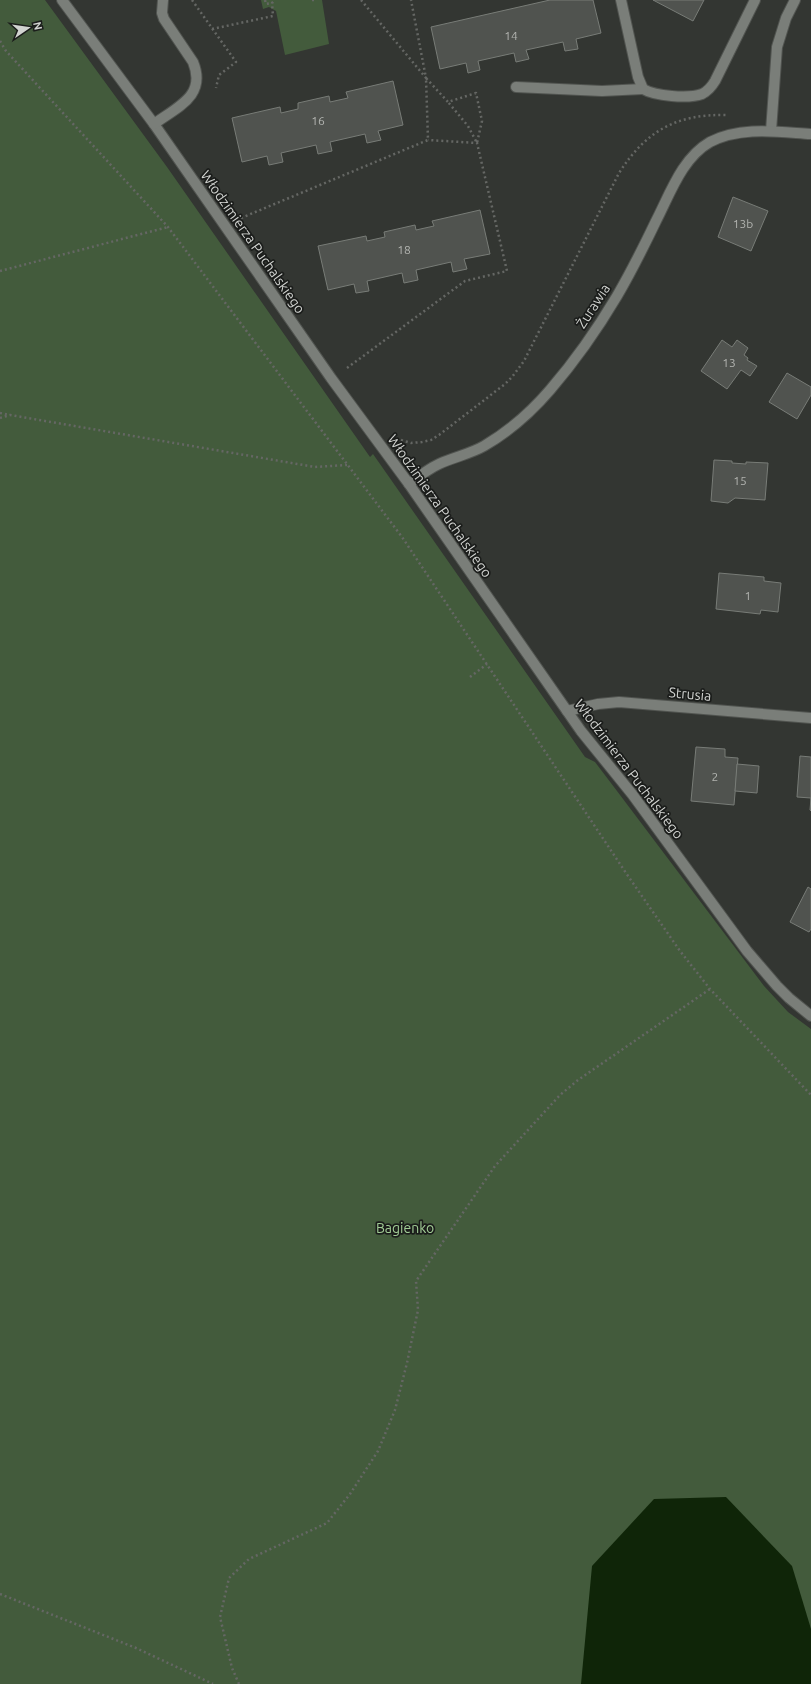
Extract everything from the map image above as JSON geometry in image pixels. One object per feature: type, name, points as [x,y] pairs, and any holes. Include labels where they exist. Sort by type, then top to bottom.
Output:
[{"type":"street","name":"Włodzimierza Puchalskiego","points":[[62,0],[154,124],[330,378],[409,484],[595,749],[632,794],[747,950],[777,986],[811,1016]]},
{"type":"street","points":[[154,124],[187,100],[195,90],[197,84],[196,69],[193,62],[164,19],[162,13],[163,0]]},
{"type":"street","points":[[621,0],[638,77],[643,89]]},
{"type":"street","points":[[516,87],[602,90],[643,89],[655,93],[688,96],[701,94],[706,91],[715,81],[756,0]]},
{"type":"street","points":[[771,131],[777,47],[783,25],[795,0]]},
{"type":"street","name":"Żurawia","points":[[409,484],[438,464],[468,454],[484,446],[516,423],[550,390],[577,355],[617,296],[678,179],[690,159],[699,150],[711,142],[741,132],[771,131],[811,134]]},
{"type":"street","name":"Strusia","points":[[567,711],[598,704],[619,702],[811,718]]},
{"type":"path","points":[[192,0],[212,29],[273,16],[272,3]]},
{"type":"path","points":[[265,0],[266,4],[272,3],[275,0]]},
{"type":"path","points":[[350,375],[346,369],[465,281],[507,271],[477,143],[468,126],[361,0]]},
{"type":"path","points":[[411,0],[426,78],[428,140]]},
{"type":"path","points":[[0,41],[6,51],[168,227],[402,537],[626,873],[680,951],[710,989],[811,1095]]},
{"type":"path","points":[[448,102],[476,93],[482,121],[477,143]]},
{"type":"path","points":[[396,437],[411,443],[431,440],[488,398],[512,377],[524,361],[619,173],[634,151],[664,127],[689,118],[726,115]]},
{"type":"path","points":[[243,225],[238,219],[428,140],[477,143]]},
{"type":"path","points":[[0,271],[168,227]]},
{"type":"path","points":[[0,413],[315,467],[348,465]]},
{"type":"path","points":[[0,418],[10,415]]},
{"type":"path","points":[[470,677],[488,664]]},
{"type":"path","points":[[239,1684],[232,1668],[220,1618],[229,1578],[249,1559],[327,1523],[350,1494],[378,1451],[395,1410],[407,1363],[418,1310],[416,1281],[495,1166],[560,1095],[578,1080],[710,989]]},
{"type":"path","points":[[0,1594],[136,1648],[213,1684]]},
{"type":"green space","name":"Bagienko","points":[[0,0],[45,0],[167,167],[370,457],[373,454],[585,757],[595,762],[764,986],[788,1012],[811,1029],[811,1684],[0,1684]]},
{"type":"green space","points":[[261,0],[322,0],[329,44],[285,55],[276,11],[269,7],[263,9]]},
{"type":"shaded area","points":[[726,1497],[792,1566],[811,1629],[811,1684],[581,1684],[592,1566],[654,1499]]},
{"type":"building","points":[[550,0],[593,0],[601,33],[576,39],[578,49],[565,51],[563,42],[526,50],[529,59],[516,62],[514,53],[478,61],[480,70],[468,73],[466,63],[440,69],[431,27]]},
{"type":"building","points":[[653,0],[704,0],[693,21]]},
{"type":"building","points":[[393,81],[403,125],[378,131],[381,140],[367,143],[365,134],[330,142],[332,151],[318,154],[316,145],[281,153],[283,162],[269,165],[267,156],[242,162],[232,118],[280,107],[281,113],[298,109],[298,103],[329,96],[330,102],[348,98],[346,92]]},
{"type":"building","points":[[733,197],[768,211],[751,251],[718,237]]},
{"type":"building","points":[[480,210],[490,254],[464,259],[467,269],[453,272],[451,262],[416,270],[418,280],[404,283],[402,273],[367,281],[369,291],[356,293],[354,284],[328,290],[318,246],[366,236],[367,241],[385,237],[384,232],[415,225],[416,230],[434,226],[432,221]]},
{"type":"building","points":[[722,340],[732,347],[737,340],[748,348],[744,355],[748,358],[747,360],[757,366],[750,376],[741,370],[727,389],[701,371]]},
{"type":"building","points":[[787,373],[811,387],[811,395],[797,419],[769,402]]},
{"type":"building","points":[[714,460],[732,461],[732,463],[746,464],[746,462],[768,463],[765,500],[735,498],[728,503],[711,501]]},
{"type":"building","points":[[719,573],[764,577],[764,581],[781,583],[778,612],[761,610],[760,614],[716,609]]},
{"type":"building","points":[[696,747],[725,749],[725,757],[738,758],[734,805],[691,801]]},
{"type":"building","points":[[800,756],[811,757],[811,798],[797,797]]},
{"type":"building","points":[[737,764],[759,766],[757,793],[735,791]]},
{"type":"building","points":[[808,887],[811,889],[811,929],[809,932],[790,922]]}]
